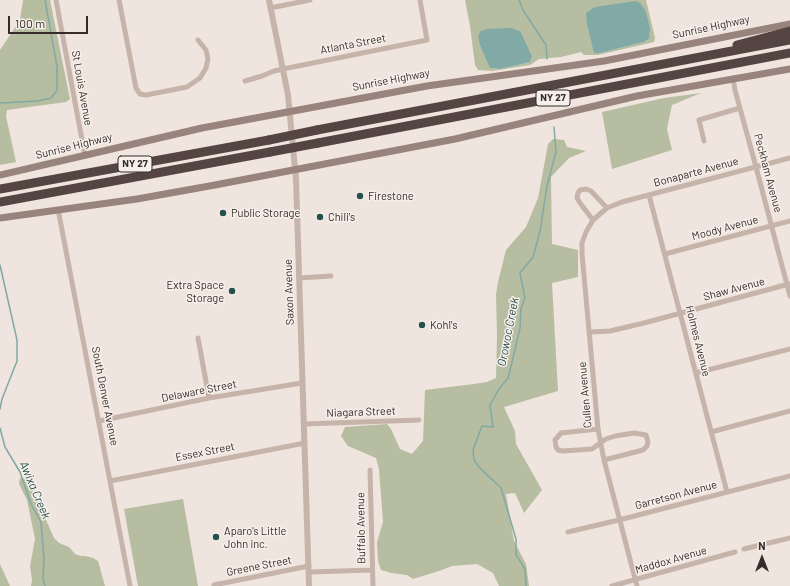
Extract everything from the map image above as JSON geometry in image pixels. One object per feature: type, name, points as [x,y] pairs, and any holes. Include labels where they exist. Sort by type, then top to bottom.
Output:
[{"type":"highway","points":[[701,57],[745,42],[790,31]]},
{"type":"highway","name":"NY 27","points":[[0,189],[269,140],[790,40]]},
{"type":"highway","name":"NY 27","points":[[0,202],[789,53]]},
{"type":"main road","name":"Sunrise Highway","points":[[0,175],[175,134],[290,111],[442,83],[599,62],[790,24]]},
{"type":"main road","points":[[0,218],[151,197],[455,139],[631,97],[790,69]]},
{"type":"street","name":"St Louis Avenue","points":[[56,0],[85,156]]},
{"type":"street","points":[[119,0],[136,88],[140,94],[146,95],[187,87],[200,78],[206,68],[208,59],[206,50],[198,40]]},
{"type":"street","name":"Saxon Avenue","points":[[269,0],[290,111],[296,169],[309,586]]},
{"type":"street","points":[[270,8],[310,0]]},
{"type":"street","name":"Atlanta Street","points":[[245,81],[274,71],[428,40],[420,0]]},
{"type":"street","name":"Peckham Avenue","points":[[733,78],[789,284],[790,296]]},
{"type":"street","points":[[704,141],[699,120],[740,108]]},
{"type":"street","name":"Bonaparte Avenue","points":[[607,208],[622,202],[790,158]]},
{"type":"street","points":[[594,220],[580,203],[578,193],[580,190],[586,189],[591,191],[607,208]]},
{"type":"street","name":"Holmes Avenue","points":[[649,195],[728,492]]},
{"type":"street","name":"Cullen Avenue","points":[[607,208],[594,220],[586,232],[582,243],[600,444],[637,586]]},
{"type":"street","name":"South Denver Avenue","points":[[58,209],[100,421],[130,586]]},
{"type":"street","name":"Moody Avenue","points":[[665,254],[790,221]]},
{"type":"street","points":[[299,278],[331,276]]},
{"type":"street","name":"Shaw Avenue","points":[[590,332],[610,331],[789,284]]},
{"type":"street","points":[[198,338],[209,398]]},
{"type":"street","points":[[696,373],[790,349]]},
{"type":"street","name":"Delaware Street","points":[[100,421],[209,398],[302,383]]},
{"type":"street","points":[[711,432],[790,412]]},
{"type":"street","name":"Niagara Street","points":[[304,424],[419,420]]},
{"type":"street","points":[[598,429],[561,434],[555,440],[556,447],[558,450],[563,451],[582,451],[592,449],[615,436],[641,433],[648,437],[647,446],[643,450],[604,460]]},
{"type":"street","name":"Essex Street","points":[[110,481],[304,442]]},
{"type":"street","name":"Buffalo Avenue","points":[[370,470],[372,586]]},
{"type":"street","name":"Garretson Avenue","points":[[568,532],[790,476]]},
{"type":"street","points":[[744,550],[790,538]]},
{"type":"street","name":"Maddox Avenue","points":[[612,586],[734,552]]},
{"type":"street","name":"Greene Street","points":[[214,585],[242,579],[309,569],[372,570]]},
{"type":"street","points":[[242,579],[244,586]]},
{"type":"green space","points":[[23,0],[50,0],[70,99],[66,102],[7,110],[6,116],[16,162],[0,165],[0,50],[20,20]]},
{"type":"green space","points":[[465,0],[646,0],[655,38],[654,42],[598,55],[584,55],[581,52],[561,57],[539,59],[530,65],[492,71],[478,70],[475,65]],"holes":[[[636,1],[649,39],[644,42],[595,53]],[[521,32],[532,56],[530,62],[501,69],[490,68]]]},
{"type":"green space","points":[[701,93],[672,105],[667,129],[672,150],[612,169],[602,112],[664,98]]},
{"type":"green space","points":[[553,139],[564,140],[567,147],[586,151],[569,158],[551,177],[552,244],[578,250],[578,277],[552,283],[558,391],[504,407],[515,431],[516,444],[542,490],[524,513],[515,493],[506,494],[514,541],[526,564],[529,586],[499,586],[493,573],[477,564],[452,566],[413,579],[407,575],[381,570],[378,561],[377,542],[383,522],[379,469],[376,458],[348,446],[341,436],[345,427],[387,424],[391,429],[400,449],[412,454],[423,441],[425,390],[487,382],[496,378],[496,294],[498,282],[506,250],[526,227],[538,198],[548,144]]},
{"type":"green space","points":[[20,478],[28,479],[54,538],[59,543],[69,547],[75,554],[93,558],[98,561],[105,586],[31,586],[32,580],[30,566],[35,539],[27,500],[19,484]]},
{"type":"green space","points":[[183,499],[198,586],[138,586],[124,509]]},
{"type":"green space","points":[[0,564],[10,586],[0,586]]},
{"type":"water","points":[[636,1],[640,3],[645,10],[650,28],[649,39],[644,42],[600,53],[594,53],[586,13],[595,7]]},
{"type":"water","points":[[512,28],[521,32],[532,56],[530,62],[501,69],[490,68],[480,45],[478,36],[481,31],[487,29]]},
{"type":"waterway","name":"Awixa Creek","points":[[0,103],[38,101],[51,98],[57,90],[57,66],[45,0]]},
{"type":"waterway","name":"Orowoc Creek","points":[[519,0],[523,10],[546,45],[547,59]]},
{"type":"waterway","name":"Orowoc Creek","points":[[526,586],[525,569],[516,555],[516,539],[501,488],[479,467],[474,460],[473,450],[482,426],[493,427],[490,405],[499,389],[508,378],[520,328],[521,308],[525,298],[520,273],[533,257],[540,231],[547,186],[556,152],[554,127]]},
{"type":"waterway","name":"Awixa Creek","points":[[0,265],[17,340],[17,361],[2,399],[0,409]]},
{"type":"waterway","name":"Awixa Creek","points":[[0,428],[5,447],[20,472],[31,504],[41,522],[44,559],[43,578],[45,586]]},
{"type":"place","name":"Firestone","points":[[360,196]]},
{"type":"place","name":"Public Storage","points":[[223,213]]},
{"type":"place","name":"Chili's","points":[[320,217]]},
{"type":"place","name":"Extra Space Storage","points":[[232,291]]},
{"type":"place","name":"Kohl's","points":[[422,325]]},
{"type":"place","name":"Aparo's Little John inc.","points":[[216,537]]}]
